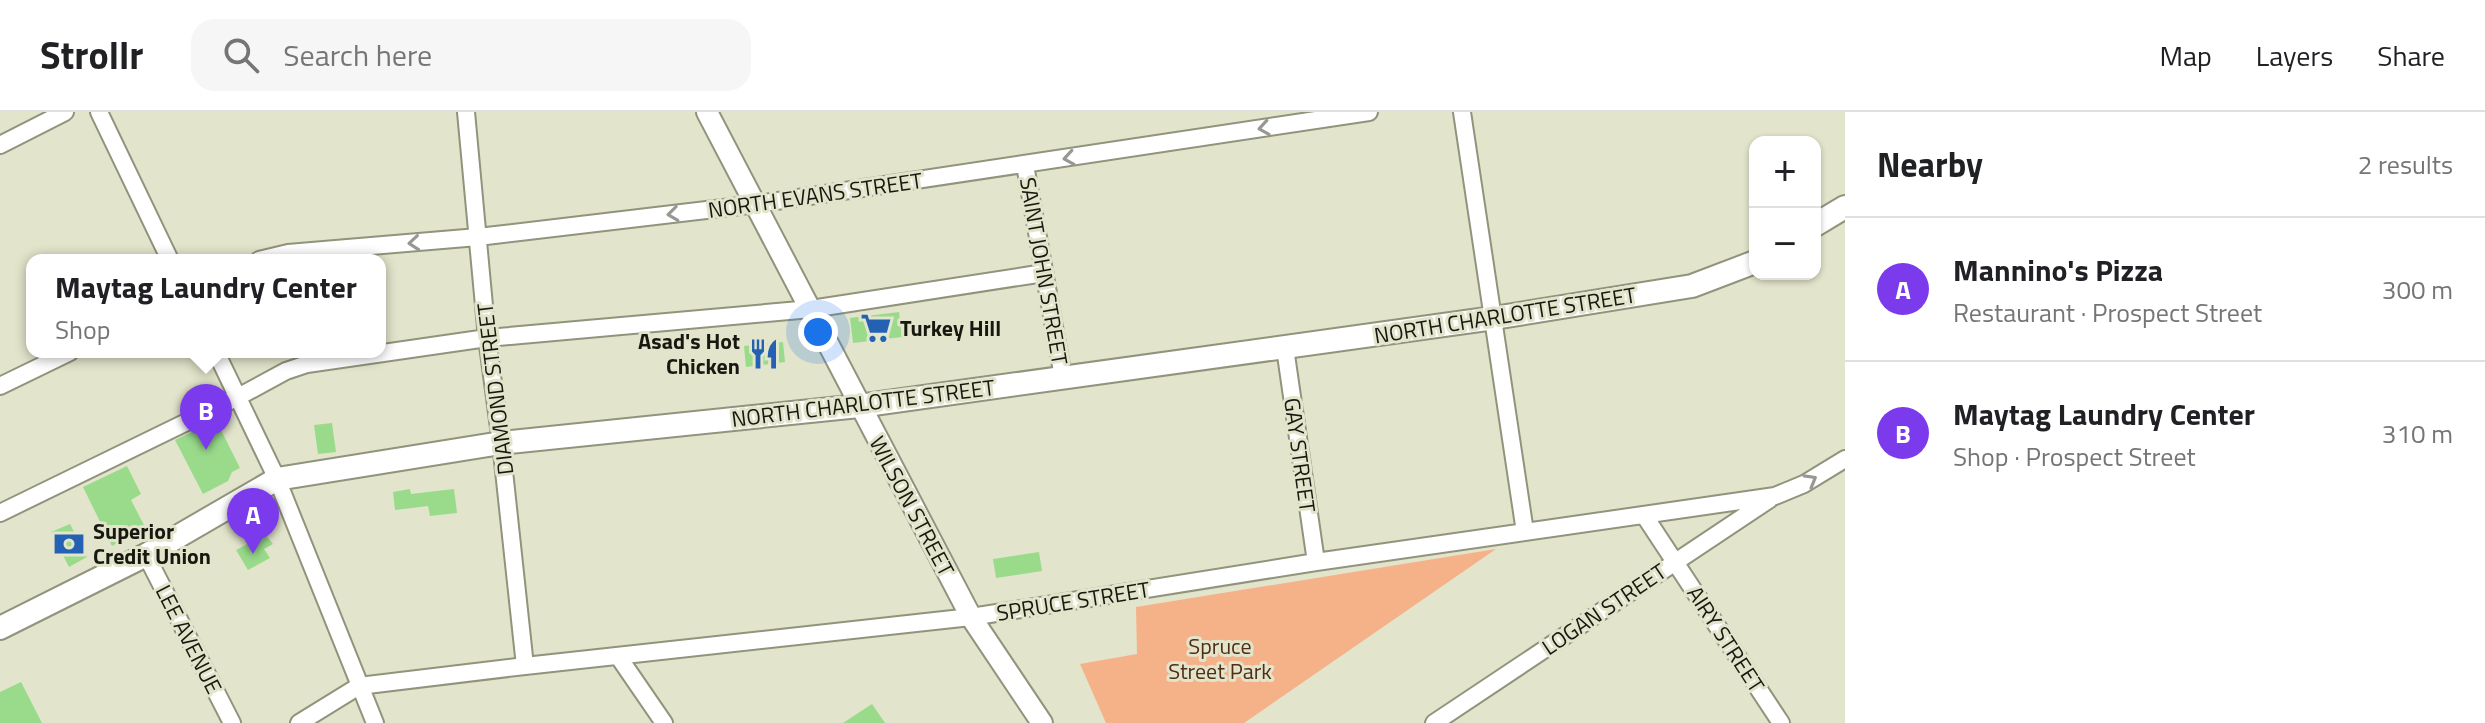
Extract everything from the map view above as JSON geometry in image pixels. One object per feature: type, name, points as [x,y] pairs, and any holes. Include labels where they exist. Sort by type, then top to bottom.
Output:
[{"type":"main road","points":[[1821,221],[1845,207]]},
{"type":"main road","name":"NORTH CHARLOTTE STREET","points":[[0,628],[146,555],[277,479],[501,443],[859,406],[1494,318],[1692,286],[1749,264]]},
{"type":"street","points":[[0,145],[65,112]]},
{"type":"street","points":[[99,112],[167,254]]},
{"type":"street","name":"DIAMOND STREET","points":[[466,112],[487,338],[525,666]]},
{"type":"street","name":"WILSON STREET","points":[[707,112],[971,617],[1042,723]]},
{"type":"street","name":"NORTH EVANS STREET","points":[[284,254],[478,237],[757,204],[1369,112]]},
{"type":"street","points":[[1462,112],[1525,532]]},
{"type":"street","name":"SAINT JOHN STREET","points":[[1025,165],[1063,377]]},
{"type":"street","points":[[386,353],[487,338],[811,309],[1044,273]]},
{"type":"street","name":"GAY STREET","points":[[1285,348],[1316,562]]},
{"type":"street","points":[[0,386],[58,358]]},
{"type":"street","points":[[219,358],[277,479],[375,723]]},
{"type":"street","points":[[0,513],[286,371],[307,364],[349,358]]},
{"type":"street","name":"SPRUCE STREET","points":[[299,723],[359,686],[971,617],[1316,562],[1775,496],[1804,484],[1845,459]]},
{"type":"street","name":"LOGAN STREET","points":[[1434,723],[1775,496]]},
{"type":"street","name":"AIRY STREET","points":[[1644,515],[1781,723]]},
{"type":"street","name":"LEE AVENUE","points":[[146,555],[232,723]]},
{"type":"street","points":[[618,656],[664,723]]},
{"type":"green space","name":"Spruce Street Park","points":[[1496,549],[1244,723],[1106,723],[1080,664],[1137,654],[1136,607]]},
{"type":"building","name":"Turkey Hill","points":[[899,312],[902,337],[853,343],[850,318]]},
{"type":"building","name":"Asad's Hot Chicken","points":[[783,342],[785,362],[746,367],[744,346]]},
{"type":"building","points":[[216,420],[240,468],[232,472],[228,481],[203,494],[175,440]]},
{"type":"building","points":[[332,423],[336,452],[318,454],[314,425]]},
{"type":"building","points":[[127,466],[141,494],[131,500],[146,529],[112,546],[83,487]]},
{"type":"building","points":[[410,489],[411,494],[454,489],[457,513],[430,516],[428,506],[395,510],[393,492]]},
{"type":"building","name":"Superior Credit Union","points":[[70,524],[87,557],[69,567],[51,532]]},
{"type":"building","points":[[262,531],[273,544],[264,549],[270,558],[248,570],[236,550],[259,538]]},
{"type":"building","points":[[1039,552],[1042,571],[996,578],[993,559]]},
{"type":"building","points":[[21,682],[42,723],[0,723],[0,692]]},
{"type":"building","points":[[872,704],[885,723],[843,723]]},
{"type":"place","name":"Turkey Hill","points":[[876,328]]},
{"type":"place","name":"Asad's Hot Chicken","points":[[764,354]]},
{"type":"place","name":"Maytag Laundry Center","points":[[206,450]]},
{"type":"place","name":"Superior Credit Union","points":[[69,544]]},
{"type":"place","name":"Mannino's Pizza","points":[[253,554]]}]
